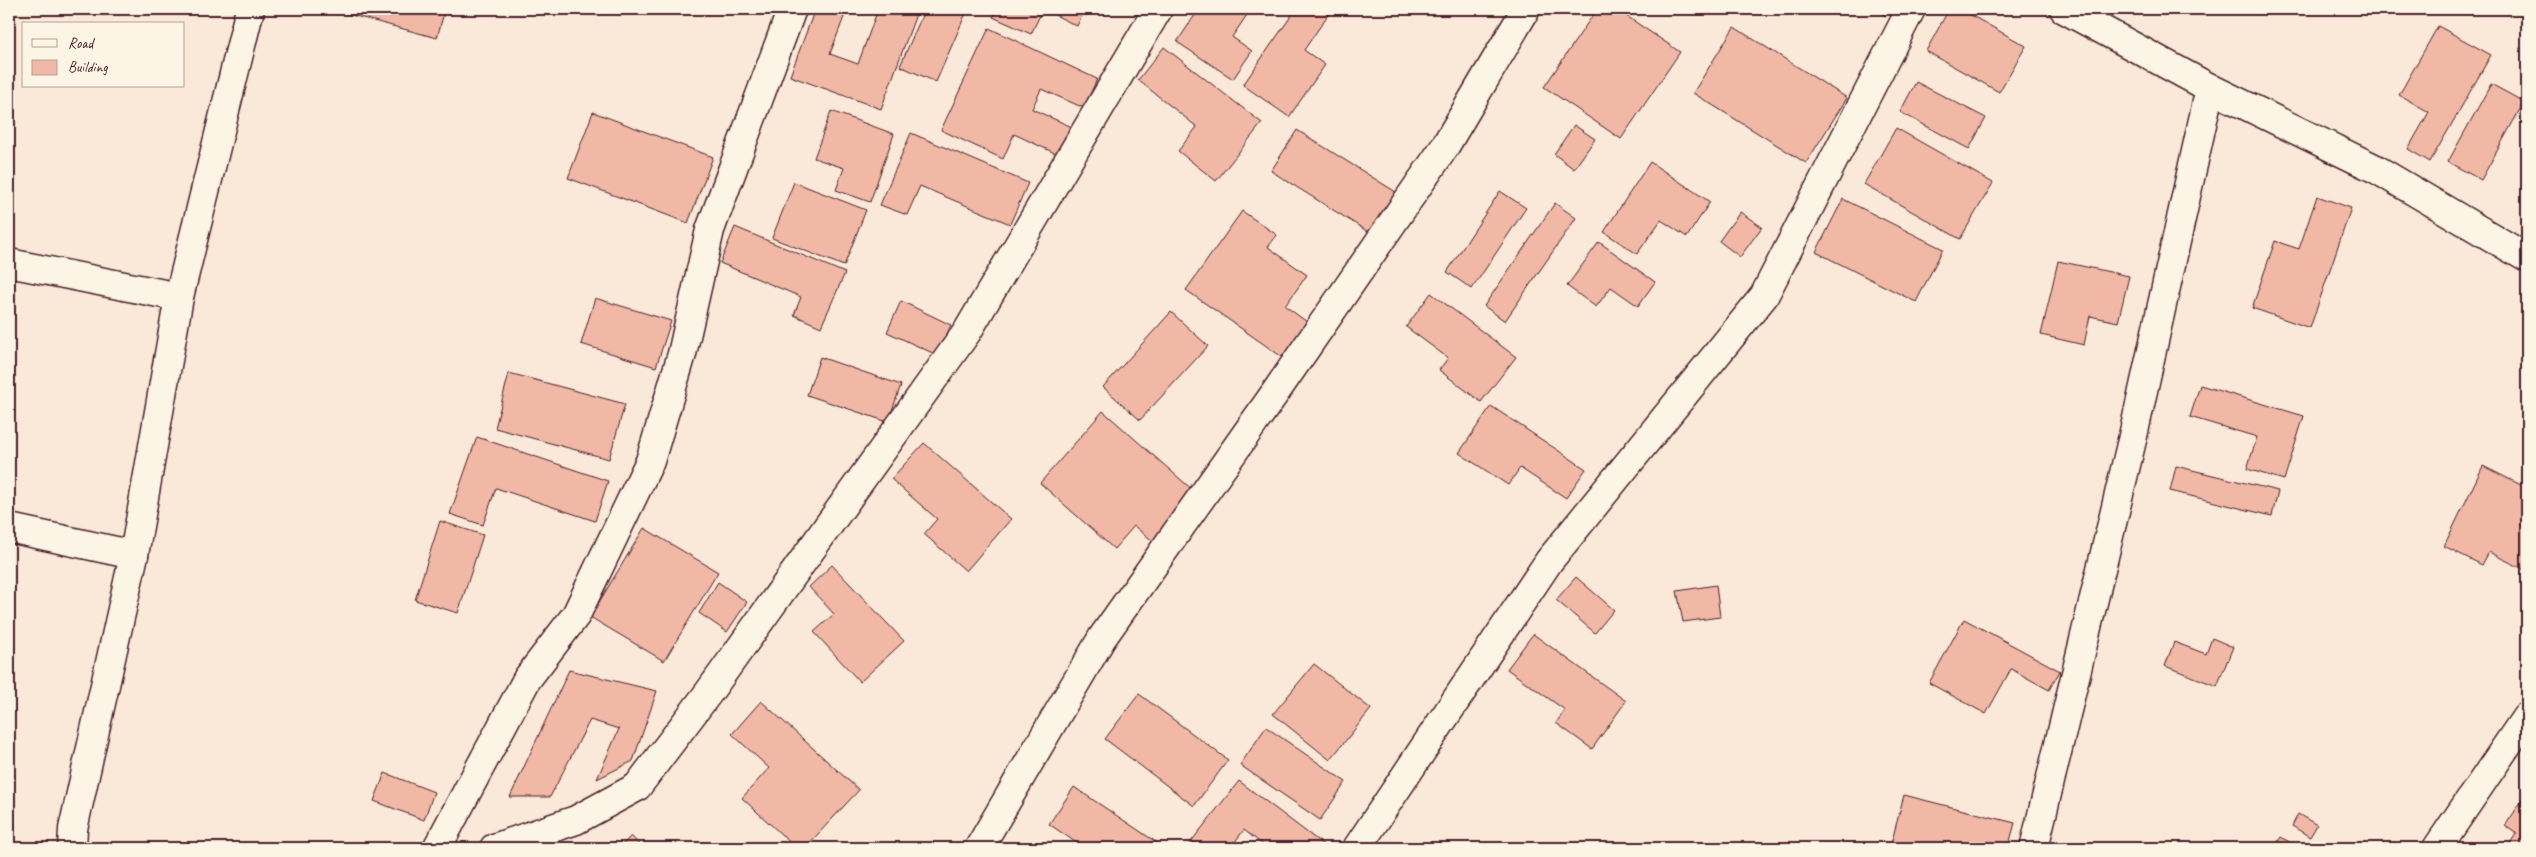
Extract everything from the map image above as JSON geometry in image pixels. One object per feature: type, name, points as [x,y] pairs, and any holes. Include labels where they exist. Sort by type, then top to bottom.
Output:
[{"type":"street","points":[[72,848],[74,829],[134,555],[179,297],[250,9]]},
{"type":"street","points":[[437,848],[527,679],[576,616],[650,460],[682,354],[710,230],[792,9]]},
{"type":"street","points":[[494,848],[576,820],[638,787],[709,692],[967,332],[1158,9]]},
{"type":"street","points":[[979,848],[1102,638],[1276,393],[1444,148],[1526,9]]},
{"type":"street","points":[[1357,848],[1548,561],[1764,296],[1911,9]]},
{"type":"street","points":[[2064,9],[2210,88],[2376,169],[2527,258]]},
{"type":"street","points":[[2034,848],[2132,436],[2210,88]]},
{"type":"street","points":[[9,263],[179,297]]},
{"type":"street","points":[[9,528],[134,555]]},
{"type":"street","points":[[2438,848],[2527,716]]},
{"type":"building","points":[[329,9],[445,9],[437,38]]},
{"type":"building","points":[[815,9],[847,9],[830,54],[858,64],[878,9],[918,9],[881,109],[790,76]]},
{"type":"building","points":[[925,9],[956,9],[966,13],[936,82],[900,66]]},
{"type":"building","points":[[997,9],[1043,9],[1031,34],[993,17]]},
{"type":"building","points":[[1043,9],[1085,9],[1077,26]]},
{"type":"building","points":[[1199,9],[1251,9],[1232,37],[1252,51],[1233,79],[1177,42]]},
{"type":"building","points":[[1296,9],[1332,9],[1304,50],[1325,65],[1289,117],[1243,85]]},
{"type":"building","points":[[1597,9],[1616,9],[1680,52],[1621,139],[1544,87]]},
{"type":"building","points":[[1874,9],[1891,9],[1886,16]]},
{"type":"building","points":[[1949,9],[1960,9],[2026,46],[1999,92],[1926,51]]},
{"type":"building","points":[[2122,9],[2133,9],[2130,14]]},
{"type":"building","points":[[2438,26],[2491,55],[2430,162],[2408,149],[2429,112],[2399,95]]},
{"type":"building","points":[[1734,27],[1847,98],[1806,163],[1693,93]]},
{"type":"building","points":[[989,28],[1097,79],[1084,108],[1041,89],[1032,109],[1072,127],[1059,155],[1014,134],[1003,159],[941,130]]},
{"type":"building","points":[[1164,47],[1262,123],[1216,181],[1178,151],[1197,127],[1138,80]]},
{"type":"building","points":[[1916,82],[1986,118],[1969,149],[1900,112]]},
{"type":"building","points":[[2491,84],[2524,102],[2481,180],[2448,162]]},
{"type":"building","points":[[831,111],[894,134],[870,202],[836,190],[844,168],[814,158]]},
{"type":"building","points":[[593,112],[713,157],[688,223],[568,178]]},
{"type":"building","points":[[1574,125],[1595,139],[1574,169],[1554,154]]},
{"type":"building","points":[[1896,128],[1993,183],[1960,239],[1864,184]]},
{"type":"building","points":[[1297,130],[1399,194],[1373,235],[1271,171]]},
{"type":"building","points":[[911,133],[1028,183],[1010,224],[920,186],[907,215],[880,205]]},
{"type":"building","points":[[1650,162],[1710,202],[1687,237],[1661,220],[1637,254],[1604,232]]},
{"type":"building","points":[[794,182],[866,210],[844,266],[772,238]]},
{"type":"building","points":[[1500,191],[1526,208],[1472,289],[1447,272]]},
{"type":"building","points":[[2317,196],[2351,208],[2310,328],[2252,308],[2275,241],[2299,249]]},
{"type":"building","points":[[1843,199],[1943,249],[1916,302],[1816,252]]},
{"type":"building","points":[[1555,203],[1576,218],[1505,321],[1484,306]]},
{"type":"building","points":[[1242,211],[1277,235],[1268,247],[1307,275],[1285,306],[1310,324],[1285,359],[1186,290]]},
{"type":"building","points":[[1740,212],[1762,227],[1740,257],[1719,241]]},
{"type":"building","points":[[735,227],[845,273],[821,327],[794,315],[801,297],[720,263]]},
{"type":"building","points":[[1599,242],[1655,282],[1638,306],[1611,287],[1596,307],[1567,286]]},
{"type":"building","points":[[2058,261],[2129,276],[2118,322],[2090,316],[2084,345],[2041,335]]},
{"type":"building","points":[[1431,293],[1516,357],[1481,402],[1439,370],[1448,358],[1406,327]]},
{"type":"building","points":[[595,298],[671,321],[656,367],[581,344]]},
{"type":"building","points":[[901,301],[951,325],[937,355],[887,332]]},
{"type":"building","points":[[1171,312],[1208,346],[1140,420],[1103,387]]},
{"type":"building","points":[[820,357],[901,385],[888,422],[807,395]]},
{"type":"building","points":[[509,373],[625,404],[609,459],[495,428]]},
{"type":"building","points":[[2200,385],[2304,416],[2284,480],[2247,469],[2257,437],[2190,417]]},
{"type":"building","points":[[1491,406],[1586,469],[1566,498],[1520,468],[1508,485],[1459,453]]},
{"type":"building","points":[[1103,411],[1196,493],[1154,542],[1134,526],[1114,549],[1040,483]]},
{"type":"building","points":[[477,437],[608,481],[595,521],[496,488],[483,525],[450,514]]},
{"type":"building","points":[[924,443],[1011,519],[966,571],[924,534],[937,519],[891,479]]},
{"type":"building","points":[[2176,466],[2278,491],[2272,516],[2170,491]]},
{"type":"building","points":[[2483,466],[2527,488],[2527,565],[2525,570],[2489,552],[2482,565],[2444,546]]},
{"type":"building","points":[[440,521],[483,535],[458,613],[415,600]]},
{"type":"building","points":[[644,528],[718,572],[664,661],[590,617]]},
{"type":"building","points":[[832,565],[904,641],[860,682],[814,632],[834,614],[809,587]]},
{"type":"building","points":[[1576,577],[1614,610],[1595,633],[1556,600]]},
{"type":"building","points":[[718,582],[747,602],[727,632],[699,613]]},
{"type":"building","points":[[1716,585],[1720,617],[1683,622],[1677,591]]},
{"type":"building","points":[[1964,619],[2060,671],[2049,690],[2011,669],[1986,714],[1929,683]]},
{"type":"building","points":[[1533,634],[1626,701],[1592,749],[1556,723],[1565,710],[1507,669]]},
{"type":"building","points":[[2212,638],[2233,647],[2217,686],[2165,666],[2174,642],[2206,654]]},
{"type":"building","points":[[1314,664],[1371,709],[1330,760],[1273,714]]},
{"type":"building","points":[[569,670],[657,691],[633,761],[597,779],[619,729],[590,720],[550,797],[510,797]]},
{"type":"building","points":[[1139,694],[1228,760],[1194,806],[1105,739]]},
{"type":"building","points":[[761,701],[859,790],[805,848],[796,848],[742,798],[769,768],[732,734]]},
{"type":"building","points":[[1266,727],[1346,782],[1320,820],[1240,765]]},
{"type":"building","points":[[385,773],[434,792],[424,820],[374,801]]},
{"type":"building","points":[[1239,781],[1325,846],[1324,848],[1267,848],[1244,830],[1230,848],[1197,848],[1190,843]]},
{"type":"building","points":[[1074,787],[1165,848],[1084,848],[1049,824]]},
{"type":"building","points":[[1904,795],[2015,823],[2008,848],[1890,848]]},
{"type":"building","points":[[2523,799],[2527,802],[2527,848],[2508,848],[2517,834],[2505,826]]},
{"type":"building","points":[[2298,814],[2317,825],[2310,837],[2292,826]]},
{"type":"building","points":[[631,836],[643,848],[619,848]]},
{"type":"building","points":[[2281,837],[2299,848],[2274,848]]}]
